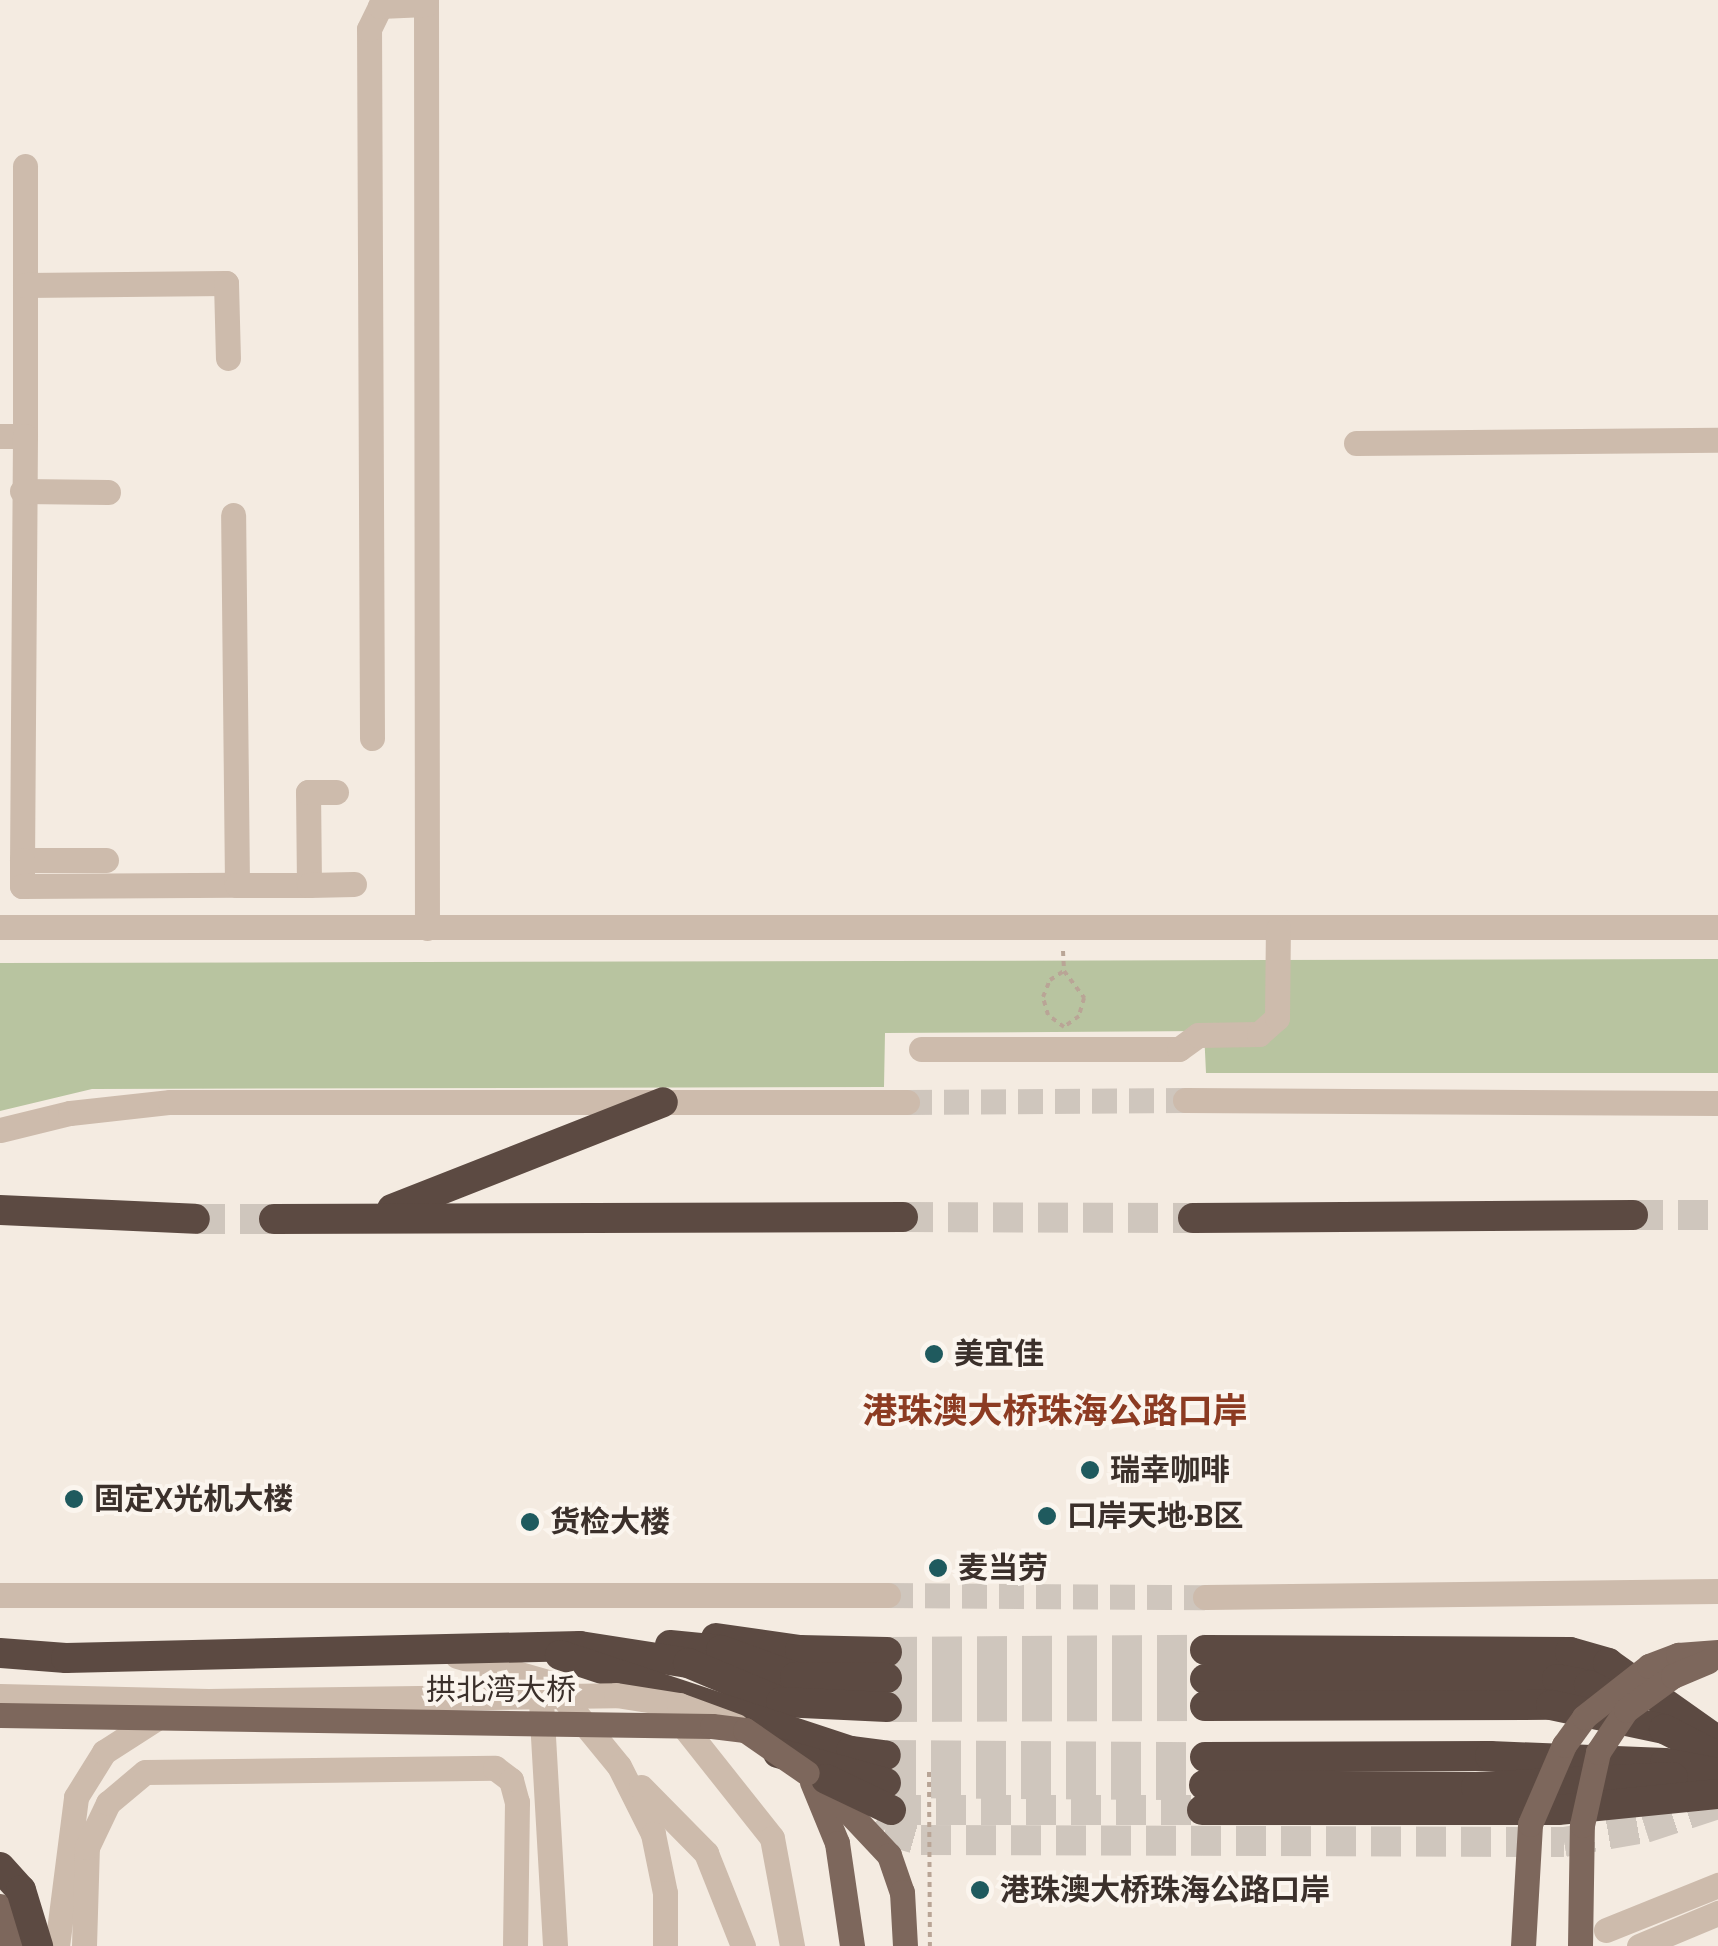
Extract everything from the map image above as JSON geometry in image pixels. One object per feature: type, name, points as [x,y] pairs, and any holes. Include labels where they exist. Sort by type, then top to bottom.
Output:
[{"type":"highway","points":[[350,1218],[421,1200],[663,1102]]},
{"type":"highway","points":[[0,1210],[196,1219]]},
{"type":"highway","points":[[1193,1218],[1633,1215]]},
{"type":"highway","points":[[274,1219],[903,1217]]},
{"type":"highway","points":[[0,1653],[66,1658],[536,1645],[576,1653],[688,1663],[780,1702],[887,1679],[795,1678],[720,1650],[679,1644],[576,1653]]},
{"type":"highway","points":[[1716,1774],[1664,1729],[1551,1705],[1205,1678],[1570,1652],[1608,1663],[1718,1741]]},
{"type":"highway","points":[[576,1653],[851,1750],[888,1783],[778,1754],[576,1653]]},
{"type":"highway","points":[[1490,1756],[1666,1763],[1716,1774],[1558,1810],[1204,1784],[1490,1756]]},
{"type":"highway","points":[[0,1867],[10,1898],[38,1946]]},
{"type":"main road","points":[[1523,1946],[1530,1824],[1564,1745],[1584,1717],[1650,1666],[1678,1655],[1718,1656]]},
{"type":"main road","points":[[1580,1946],[1582,1825],[1598,1752],[1626,1710],[1673,1676],[1718,1656]]},
{"type":"main road","name":"拱北湾大桥","points":[[0,1715],[663,1723],[746,1730]]},
{"type":"main road","points":[[746,1730],[807,1773],[870,1829],[889,1856],[902,1892],[905,1946]]},
{"type":"main road","points":[[807,1773],[837,1844],[852,1946]]},
{"type":"main road","points":[[10,1898],[11,1946]]},
{"type":"street","points":[[372,738],[369,29],[380,6],[426,2],[427,928]]},
{"type":"street","points":[[25,166],[25,285],[13,436],[22,491],[11,554],[22,886],[354,884]]},
{"type":"street","points":[[25,285],[226,282],[228,358]]},
{"type":"street","points":[[1356,443],[1718,440]]},
{"type":"street","points":[[22,491],[108,492]]},
{"type":"street","points":[[234,515],[236,885]]},
{"type":"street","points":[[309,885],[308,792],[336,792]]},
{"type":"street","points":[[22,860],[106,860]]},
{"type":"street","points":[[0,927],[1718,927]]},
{"type":"street","points":[[922,1049],[1179,1049],[1198,1035],[1259,1034],[1277,1018],[1278,928]]},
{"type":"street","points":[[1185,1100],[1718,1103]]},
{"type":"street","points":[[0,1130],[123,1106],[908,1102]]},
{"type":"street","points":[[1205,1597],[1718,1592]]},
{"type":"street","points":[[0,1595],[888,1595]]},
{"type":"street","points":[[412,1646],[498,1665],[551,1683],[569,1698],[619,1766],[706,1853],[743,1946]]},
{"type":"street","points":[[498,1665],[539,1694],[546,1719],[555,1946]]},
{"type":"street","points":[[657,1694],[772,1838],[792,1946]]},
{"type":"street","points":[[0,1696],[208,1701],[616,1695],[679,1705],[746,1730]]},
{"type":"street","points":[[57,1946],[68,1821],[91,1769],[127,1732],[208,1701]]},
{"type":"street","points":[[619,1766],[652,1834],[665,1892],[665,1946]]},
{"type":"street","points":[[84,1946],[88,1847],[122,1787],[156,1768],[495,1768],[505,1774],[517,1802],[515,1946]]},
{"type":"street","points":[[0,1850],[10,1898]]},
{"type":"street","points":[[1606,1930],[1718,1885]]},
{"type":"street","points":[[1638,1946],[1718,1912]]},
{"type":"path","points":[[1064,972],[1076,980],[1084,998],[1079,1016],[1064,1027],[1044,1006],[1046,988],[1064,972]]},
{"type":"path","points":[[929,1772],[930,1946]]},
{"type":"green space","points":[[1718,959],[1718,1073],[1206,1073],[1204,1031],[885,1033],[884,1087],[92,1089],[0,1111],[0,963]]},
{"type":"tunnel","points":[[907,1102],[1185,1100]]},
{"type":"tunnel","points":[[1633,1215],[1718,1215]]},
{"type":"tunnel","points":[[903,1217],[1193,1218]]},
{"type":"tunnel","points":[[195,1219],[274,1219]]},
{"type":"tunnel","points":[[888,1595],[1205,1597]]},
{"type":"tunnel","points":[[887,1652],[1205,1650]]},
{"type":"tunnel","points":[[887,1678],[1205,1679]]},
{"type":"tunnel","points":[[887,1707],[1205,1706]]},
{"type":"tunnel","points":[[886,1755],[1205,1757]]},
{"type":"tunnel","points":[[886,1783],[1204,1785]]},
{"type":"tunnel","points":[[842,1792],[885,1830],[921,1840],[1564,1842],[1645,1828],[1718,1804]]},
{"type":"tunnel","points":[[891,1810],[1202,1810]]},
{"type":"place","name":"美宜佳","points":[[934,1354]]},
{"type":"place","name":"瑞幸咖啡","points":[[1090,1470]]},
{"type":"place","name":"固定X光机大楼","points":[[74,1499]]},
{"type":"place","name":"口岸天地·B区","points":[[1047,1516]]},
{"type":"place","name":"货检大楼","points":[[530,1522]]},
{"type":"place","name":"麦当劳","points":[[938,1568]]},
{"type":"place","name":"港珠澳大桥珠海公路口岸","points":[[980,1890]]},
{"type":"district","name":"港珠澳大桥珠海公路口岸","points":[[1055,1411]]}]
